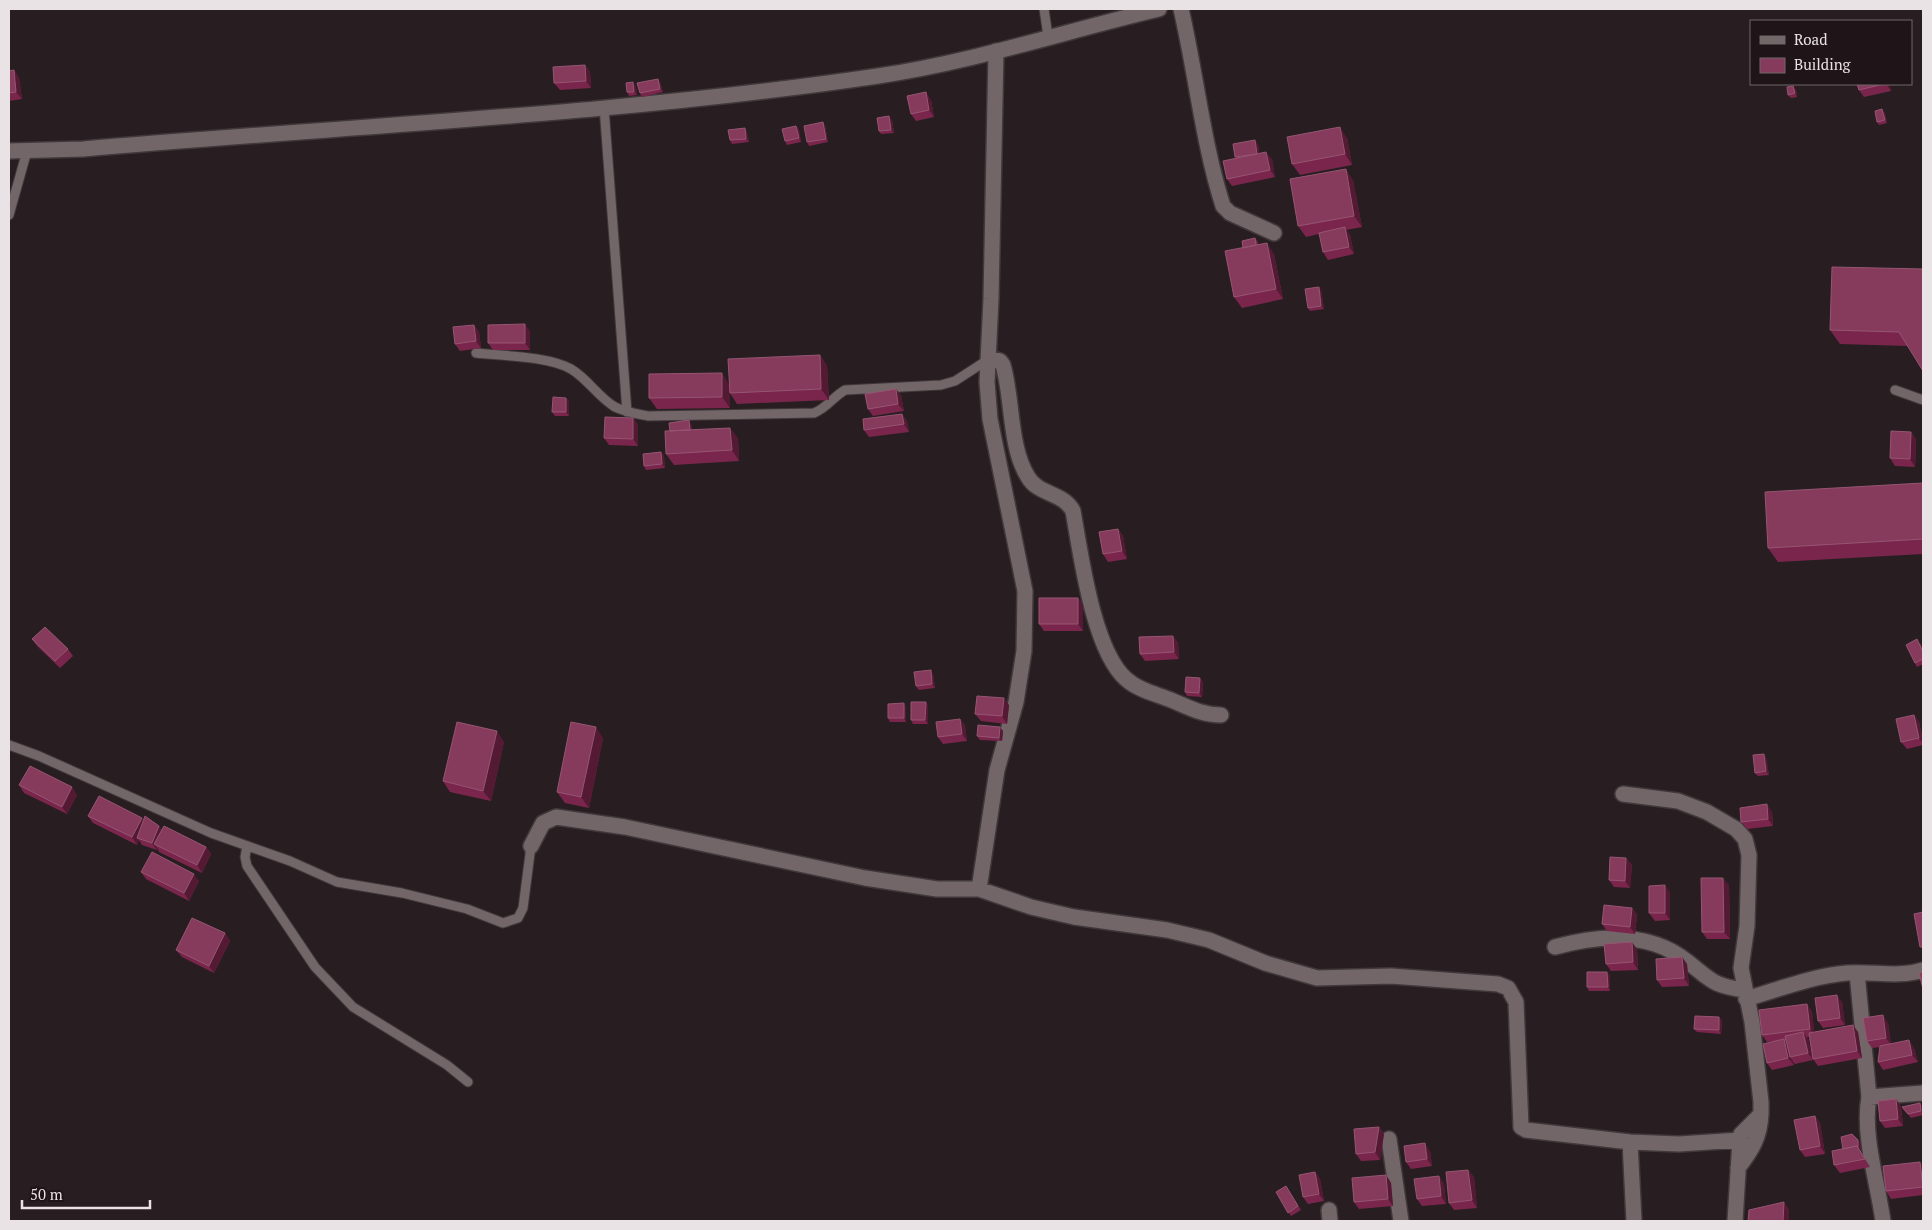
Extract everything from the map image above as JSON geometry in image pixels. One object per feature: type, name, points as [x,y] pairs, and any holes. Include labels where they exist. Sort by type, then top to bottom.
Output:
[{"type":"street","points":[[9,151],[83,149],[604,108],[880,76],[996,51],[1048,36],[1159,9]]},
{"type":"street","points":[[1181,9],[1195,68],[1209,148],[1223,206],[1230,212],[1274,233]]},
{"type":"street","points":[[979,889],[997,770],[1016,702],[1024,650],[1025,591],[990,419],[987,382],[996,51]]},
{"type":"street","points":[[989,358],[1000,361],[1003,365],[1019,456],[1027,476],[1032,484],[1069,503],[1073,511],[1100,640],[1116,669],[1140,689],[1210,715],[1221,715]]},
{"type":"street","points":[[1623,794],[1678,801],[1707,812],[1736,828],[1745,840],[1749,855],[1747,926],[1741,956],[1745,994],[1752,1022],[1760,1131],[1753,1148],[1738,1168]]},
{"type":"street","points":[[531,846],[543,823],[556,817],[625,827],[865,878],[937,889],[979,889],[1030,907],[1074,917],[1125,922],[1209,940],[1265,963],[1317,978],[1420,978],[1498,984],[1508,988],[1516,1002],[1521,1128],[1630,1142],[1679,1144],[1740,1140]]},
{"type":"street","points":[[1555,947],[1603,938],[1630,938],[1655,945],[1687,961],[1703,976],[1716,984],[1745,994],[1810,978],[1857,973],[1898,975],[1923,970]]},
{"type":"street","points":[[1857,973],[1869,1097],[1867,1106],[1871,1146],[1883,1221]]},
{"type":"street","points":[[1869,1097],[1923,1093]]},
{"type":"street","points":[[1735,1221],[1739,1191],[1738,1168],[1741,1134],[1760,1114]]},
{"type":"street","points":[[1389,1139],[1401,1221]]},
{"type":"street","points":[[1630,1142],[1634,1221]]},
{"type":"lane","points":[[1044,9],[1048,36]]},
{"type":"lane","points":[[604,108],[627,412]]},
{"type":"lane","points":[[9,214],[27,151]]},
{"type":"lane","points":[[476,353],[550,362],[570,368],[613,406],[627,412],[648,416],[814,413],[822,410],[836,395],[845,390],[941,385],[955,381],[989,358]]},
{"type":"lane","points":[[1895,390],[1923,400]]},
{"type":"lane","points":[[9,745],[39,756],[211,833],[337,882],[467,909],[503,923],[518,918],[523,908],[531,846]]},
{"type":"lane","points":[[247,846],[245,857],[247,866],[309,959],[328,982],[353,1007],[447,1064],[468,1082]]},
{"type":"building","points":[[585,65],[586,81],[554,83],[553,67]]},
{"type":"building","points":[[14,70],[16,92],[9,93],[9,71]]},
{"type":"building","points":[[658,79],[660,89],[640,93],[637,83]]},
{"type":"building","points":[[633,82],[634,92],[627,92],[626,83]]},
{"type":"building","points":[[1857,85],[1880,85],[1859,90]]},
{"type":"building","points":[[1793,86],[1795,93],[1788,95],[1787,87]]},
{"type":"building","points":[[926,92],[929,110],[911,114],[907,96]]},
{"type":"building","points":[[1882,109],[1885,120],[1877,122],[1875,111]]},
{"type":"building","points":[[889,116],[891,130],[879,131],[877,118]]},
{"type":"building","points":[[823,122],[826,139],[807,142],[804,126]]},
{"type":"building","points":[[796,126],[799,138],[785,141],[782,129]]},
{"type":"building","points":[[1340,127],[1345,154],[1292,164],[1287,137]]},
{"type":"building","points":[[745,128],[746,139],[730,140],[728,130]]},
{"type":"building","points":[[1255,140],[1257,154],[1235,157],[1233,144]]},
{"type":"building","points":[[1266,152],[1270,170],[1227,179],[1223,161]]},
{"type":"building","points":[[1346,169],[1354,216],[1298,226],[1290,179]]},
{"type":"building","points":[[1345,227],[1349,247],[1323,252],[1319,233]]},
{"type":"building","points":[[1255,238],[1256,245],[1243,248],[1242,241]]},
{"type":"building","points":[[1267,243],[1276,289],[1234,297],[1225,251]]},
{"type":"building","points":[[1832,267],[1923,269],[1923,371],[1899,332],[1830,330]]},
{"type":"building","points":[[1319,287],[1321,306],[1308,308],[1305,289]]},
{"type":"building","points":[[525,324],[525,343],[488,343],[488,325]]},
{"type":"building","points":[[474,325],[476,341],[455,344],[453,327]]},
{"type":"building","points":[[820,355],[821,389],[730,393],[728,359]]},
{"type":"building","points":[[722,373],[722,397],[649,398],[649,374]]},
{"type":"building","points":[[896,389],[898,404],[868,409],[865,394]]},
{"type":"building","points":[[553,397],[566,398],[566,412],[552,412]]},
{"type":"building","points":[[902,414],[904,424],[864,430],[863,419]]},
{"type":"building","points":[[605,417],[633,418],[633,439],[604,438]]},
{"type":"building","points":[[689,420],[690,430],[670,431],[669,423]]},
{"type":"building","points":[[730,428],[732,450],[666,454],[665,431]]},
{"type":"building","points":[[1891,431],[1911,432],[1910,459],[1890,458]]},
{"type":"building","points":[[661,452],[662,464],[644,466],[643,454]]},
{"type":"building","points":[[1923,483],[1923,539],[1768,548],[1765,492]]},
{"type":"building","points":[[1118,529],[1122,551],[1103,554],[1099,532]]},
{"type":"building","points":[[1039,598],[1078,598],[1078,624],[1039,624]]},
{"type":"building","points":[[45,627],[68,649],[55,661],[32,639]]},
{"type":"building","points":[[1173,636],[1174,652],[1140,654],[1139,637]]},
{"type":"building","points":[[1917,639],[1923,652],[1923,659],[1915,663],[1906,645]]},
{"type":"building","points":[[931,670],[932,684],[916,686],[914,672]]},
{"type":"building","points":[[1186,677],[1200,678],[1199,693],[1185,692]]},
{"type":"building","points":[[977,696],[1004,698],[1002,716],[975,714]]},
{"type":"building","points":[[911,702],[926,702],[925,720],[911,720]]},
{"type":"building","points":[[904,703],[904,718],[888,718],[888,704]]},
{"type":"building","points":[[1914,715],[1919,738],[1901,742],[1896,719]]},
{"type":"building","points":[[960,719],[962,734],[938,737],[936,722]]},
{"type":"building","points":[[457,722],[497,731],[483,791],[443,781]]},
{"type":"building","points":[[571,722],[596,727],[581,797],[557,792]]},
{"type":"building","points":[[978,725],[1000,727],[999,738],[977,736]]},
{"type":"building","points":[[1764,754],[1766,771],[1755,773],[1753,755]]},
{"type":"building","points":[[30,766],[72,787],[62,807],[19,785]]},
{"type":"building","points":[[99,796],[142,818],[132,837],[88,816]]},
{"type":"building","points":[[1767,804],[1768,819],[1741,822],[1740,808]]},
{"type":"building","points":[[145,816],[159,826],[152,843],[137,838]]},
{"type":"building","points":[[164,826],[206,847],[197,865],[154,844]]},
{"type":"building","points":[[152,852],[194,874],[184,893],[141,872]]},
{"type":"building","points":[[1610,857],[1626,858],[1625,881],[1609,880]]},
{"type":"building","points":[[1701,878],[1723,878],[1724,932],[1702,932]]},
{"type":"building","points":[[1665,885],[1665,913],[1649,913],[1649,886]]},
{"type":"building","points":[[1604,905],[1632,908],[1630,927],[1602,924]]},
{"type":"building","points":[[1923,912],[1923,947],[1920,947],[1914,914]]},
{"type":"building","points":[[192,918],[225,933],[209,966],[176,950]]},
{"type":"building","points":[[1632,942],[1633,962],[1606,964],[1604,944]]},
{"type":"building","points":[[1682,957],[1684,978],[1657,980],[1656,959]]},
{"type":"building","points":[[1587,972],[1607,972],[1608,987],[1587,987]]},
{"type":"building","points":[[1923,972],[1923,989],[1919,973]]},
{"type":"building","points":[[1837,995],[1840,1018],[1818,1021],[1815,998]]},
{"type":"building","points":[[1807,1004],[1810,1029],[1762,1035],[1759,1010]]},
{"type":"building","points":[[1883,1015],[1886,1038],[1867,1041],[1863,1018]]},
{"type":"building","points":[[1695,1016],[1719,1017],[1719,1030],[1694,1029]]},
{"type":"building","points":[[1853,1025],[1857,1051],[1813,1059],[1809,1033]]},
{"type":"building","points":[[1803,1032],[1808,1053],[1790,1057],[1785,1036]]},
{"type":"building","points":[[1784,1039],[1788,1058],[1767,1063],[1763,1044]]},
{"type":"building","points":[[1909,1040],[1912,1055],[1878,1062],[1880,1046]]},
{"type":"building","points":[[1896,1099],[1898,1119],[1880,1121],[1878,1101]]},
{"type":"building","points":[[1920,1103],[1921,1111],[1908,1114],[1902,1107]]},
{"type":"building","points":[[1815,1116],[1820,1146],[1800,1150],[1794,1120]]},
{"type":"building","points":[[1379,1127],[1375,1152],[1356,1154],[1354,1129]]},
{"type":"building","points":[[1852,1134],[1858,1140],[1858,1147],[1843,1149],[1841,1137]]},
{"type":"building","points":[[1425,1143],[1427,1159],[1406,1162],[1404,1146]]},
{"type":"building","points":[[1857,1146],[1865,1159],[1834,1165],[1832,1151]]},
{"type":"building","points":[[1920,1162],[1923,1187],[1886,1191],[1883,1166]]},
{"type":"building","points":[[1468,1170],[1472,1200],[1449,1203],[1446,1172]]},
{"type":"building","points":[[1315,1172],[1319,1194],[1303,1197],[1299,1175]]},
{"type":"building","points":[[1386,1175],[1388,1199],[1354,1202],[1352,1178]]},
{"type":"building","points":[[1439,1176],[1441,1196],[1417,1199],[1414,1179]]},
{"type":"building","points":[[1286,1186],[1298,1206],[1288,1213],[1276,1192]]},
{"type":"building","points":[[1784,1202],[1783,1221],[1748,1221],[1749,1210]]}]
